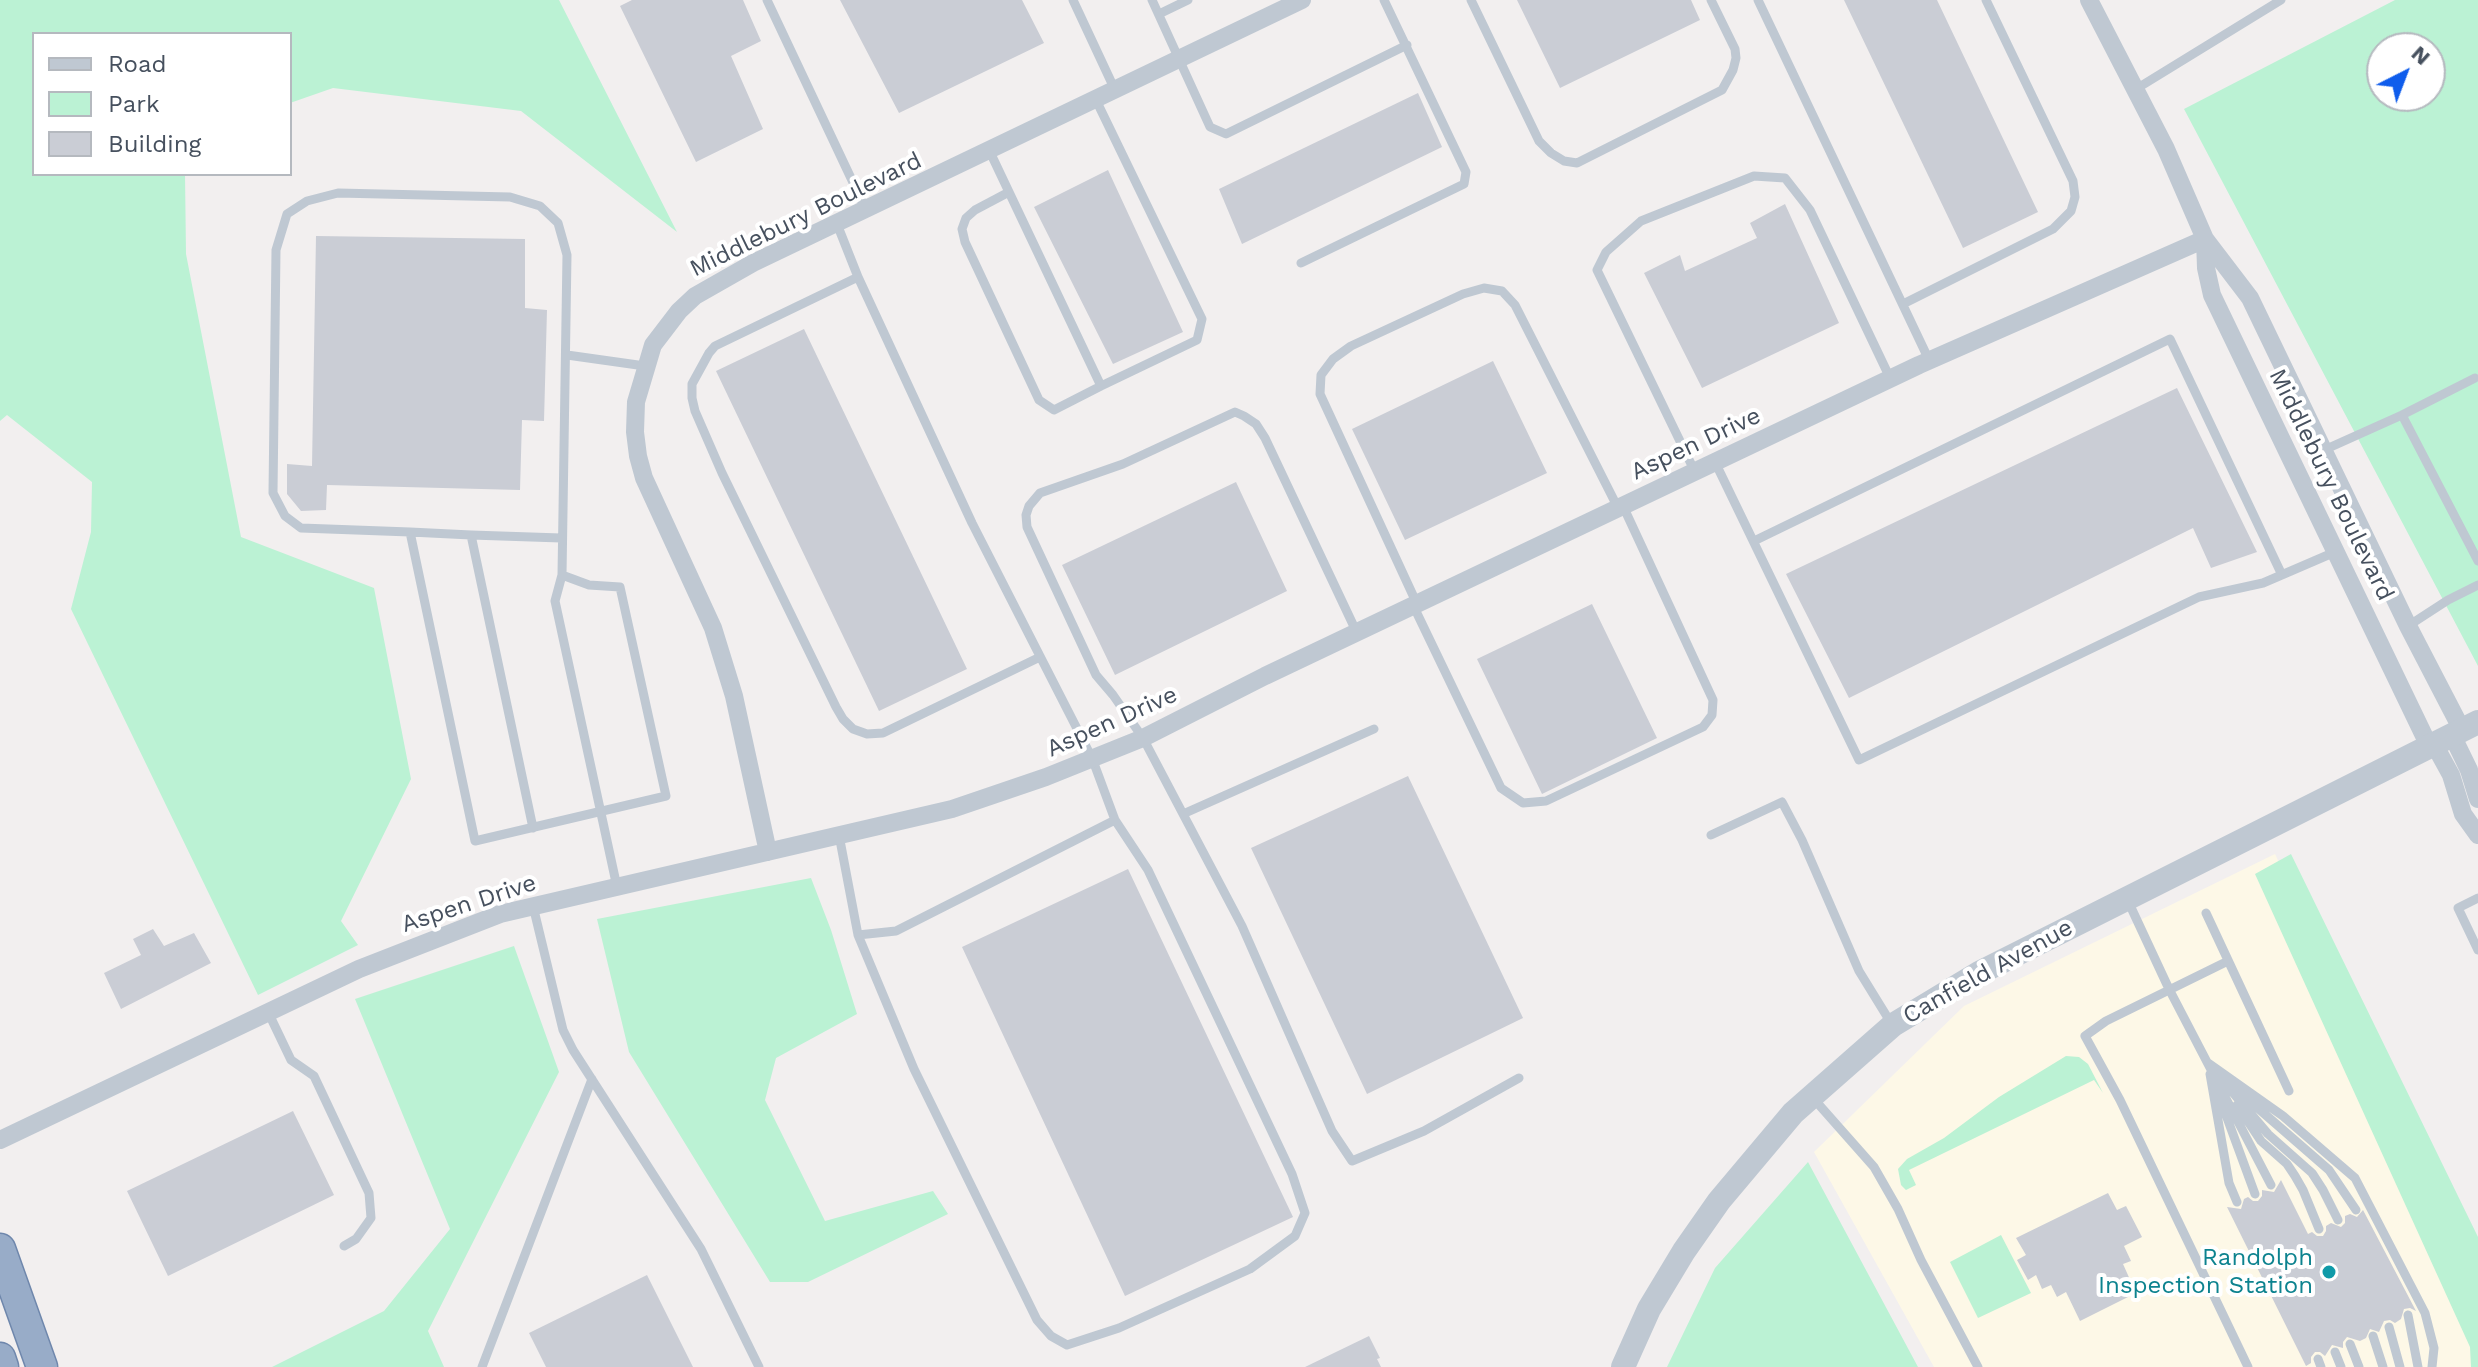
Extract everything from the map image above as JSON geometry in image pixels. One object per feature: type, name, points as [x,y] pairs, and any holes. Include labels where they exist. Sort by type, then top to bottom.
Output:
[{"type":"highway","points":[[0,1249],[42,1367]]},
{"type":"highway","points":[[0,1358],[3,1367]]},
{"type":"street","name":"Middlebury Boulevard","points":[[768,852],[734,696],[713,628],[644,478],[638,456],[636,402],[653,345],[695,296],[753,263],[1302,0]]},
{"type":"street","name":"Middlebury Boulevard","points":[[2089,0],[2166,149],[2205,239],[2250,298],[2408,626],[2451,736]]},
{"type":"street","name":"Middlebury Boulevard","points":[[2205,239],[2206,268],[2212,295],[2337,552],[2451,736]]},
{"type":"street","name":"Aspen Drive","points":[[0,1140],[359,969],[443,934],[500,914],[952,809],[1046,777],[1143,738],[1415,604],[1890,378],[2205,239]]},
{"type":"street","points":[[2451,736],[2469,770],[2478,799]]},
{"type":"street","points":[[2451,736],[2451,775],[2463,814],[2478,835]]},
{"type":"street","name":"Canfield Avenue","points":[[1623,1367],[1649,1309],[1702,1224],[1759,1151],[1810,1096],[1893,1025],[1979,973],[2451,736]]},
{"type":"lane","points":[[767,0],[866,210]]},
{"type":"lane","points":[[1073,0],[1115,90]]},
{"type":"lane","points":[[1152,0],[1210,127],[1226,134],[1407,45]]},
{"type":"lane","points":[[1159,14],[1188,0]]},
{"type":"lane","points":[[1301,263],[1464,184],[1466,172],[1384,0]]},
{"type":"lane","points":[[1471,0],[1539,141],[1564,161],[1577,163],[1722,90],[1733,70],[1735,49],[1711,0]]},
{"type":"lane","points":[[1758,0],[1929,360]]},
{"type":"lane","points":[[1903,304],[2053,229],[2071,211],[2075,197],[2073,181],[1986,0]]},
{"type":"lane","points":[[2136,89],[2281,0]]},
{"type":"lane","points":[[1009,192],[975,210],[966,218],[962,229],[965,242],[1039,400],[1046,406],[1054,410],[1197,340],[1202,319],[1096,100]]},
{"type":"lane","points":[[990,152],[1101,386]]},
{"type":"lane","points":[[1695,472],[1597,270],[1606,252],[1641,221],[1754,176],[1785,178],[1810,210],[1890,378]]},
{"type":"lane","points":[[561,538],[301,528],[285,516],[273,493],[276,250],[287,214],[307,201],[338,193],[510,197],[540,206],[558,223],[567,255],[567,355],[562,575],[555,601],[617,887]]},
{"type":"lane","points":[[837,224],[858,277],[972,523],[1092,758],[1115,820],[1148,870],[1292,1174],[1305,1213],[1295,1236],[1250,1269],[1119,1328],[1067,1345],[1051,1336],[1037,1320],[914,1069],[858,935],[839,835]]},
{"type":"lane","points":[[858,277],[715,346],[709,353],[692,384],[692,398],[722,473],[836,707],[853,729],[867,734],[883,733],[1040,657]]},
{"type":"lane","points":[[1484,288],[1502,291],[1515,305],[1620,507],[1713,700],[1712,715],[1703,727],[1546,801],[1523,803],[1511,797],[1495,777],[1415,604],[1320,394],[1321,375],[1333,359],[1351,346],[1463,294],[1484,288]]},
{"type":"lane","points":[[1754,541],[2170,339],[2282,575]]},
{"type":"lane","points":[[567,355],[645,366]]},
{"type":"lane","points":[[2324,450],[2475,378]]},
{"type":"lane","points":[[1357,633],[1265,438],[1256,424],[1235,412],[1123,464],[1040,493],[1029,506],[1027,527],[1096,675],[1143,738],[1242,926],[1332,1131],[1352,1161],[1424,1131],[1519,1078]]},
{"type":"lane","points":[[2402,415],[2478,561]]},
{"type":"lane","points":[[1715,462],[1859,760],[2199,597],[2263,583],[2337,552]]},
{"type":"lane","points":[[410,532],[475,841],[666,796],[620,587],[589,585],[562,575]]},
{"type":"lane","points":[[471,535],[533,828]]},
{"type":"lane","points":[[2408,626],[2478,585]]},
{"type":"lane","points":[[1183,814],[1374,729]]},
{"type":"lane","points":[[1711,835],[1782,802],[1802,840],[1859,971],[1893,1025]]},
{"type":"lane","points":[[858,935],[896,931],[1115,820]]},
{"type":"lane","points":[[2127,898],[2169,989],[2271,1185]]},
{"type":"lane","points":[[2478,898],[2458,908],[2478,950]]},
{"type":"lane","points":[[533,906],[563,1030],[701,1249],[759,1367]]},
{"type":"lane","points":[[2206,913],[2289,1091]]},
{"type":"lane","points":[[2228,961],[2106,1021],[2085,1036],[2120,1100],[2248,1367]]},
{"type":"lane","points":[[269,1014],[291,1060],[314,1076],[369,1193],[371,1218],[356,1239],[344,1246]]},
{"type":"lane","points":[[2208,1063],[2255,1194]]},
{"type":"lane","points":[[2208,1063],[2229,1183],[2237,1202]]},
{"type":"lane","points":[[2208,1063],[2329,1170],[2356,1210]]},
{"type":"lane","points":[[2208,1063],[2268,1134],[2312,1173],[2338,1220]]},
{"type":"lane","points":[[2208,1063],[2261,1141],[2287,1164],[2303,1190],[2319,1229]]},
{"type":"lane","points":[[2208,1063],[2283,1116],[2355,1178],[2425,1313],[2434,1348],[2432,1367]]},
{"type":"lane","points":[[482,1367],[592,1079]]},
{"type":"lane","points":[[1810,1096],[1874,1167],[1978,1367]]},
{"type":"lane","points":[[2408,1315],[2418,1367]]},
{"type":"lane","points":[[2389,1327],[2400,1367]]},
{"type":"lane","points":[[2373,1336],[2383,1367]]},
{"type":"lane","points":[[2350,1344],[2359,1367]]},
{"type":"lane","points":[[2335,1352],[2341,1367]]},
{"type":"shaded area","points":[[2275,854],[2478,1276],[2478,1367],[1934,1367],[1814,1152],[1964,1006]]},
{"type":"green space","points":[[0,0],[559,0],[677,232],[521,111],[333,88],[292,102],[292,32],[32,32],[32,176],[185,176],[186,254],[241,537],[374,588],[411,779],[341,921],[358,945],[258,995],[71,609],[91,532],[92,482],[7,415],[0,421]]},
{"type":"green space","points":[[2395,0],[2478,0],[2478,666],[2184,109]]},
{"type":"green space","points":[[2291,854],[2478,1237],[2478,1367],[2471,1367],[2470,1347],[2255,874]]},
{"type":"green space","points":[[811,878],[857,1014],[776,1058],[765,1100],[825,1221],[933,1191],[948,1214],[808,1282],[770,1282],[629,1052],[597,919]]},
{"type":"green space","points":[[514,946],[559,1072],[428,1331],[444,1367],[272,1367],[384,1311],[450,1229],[355,999]]},
{"type":"green space","points":[[2066,1056],[2079,1057],[2088,1064],[2103,1093],[2094,1080],[1909,1170],[1916,1185],[1906,1190],[1901,1185],[1898,1169],[1907,1159],[1944,1138],[1999,1097]]},
{"type":"green space","points":[[1808,1162],[1918,1367],[1667,1367],[1715,1268]]},
{"type":"green space","points":[[2001,1235],[2031,1293],[1978,1318],[1950,1262]]},
{"type":"building","points":[[632,0],[743,0],[761,41],[731,56],[763,129],[696,162],[620,6]]},
{"type":"building","points":[[840,0],[1022,0],[1044,43],[899,113]]},
{"type":"building","points":[[1517,0],[1691,0],[1700,20],[1560,88]]},
{"type":"building","points":[[1844,0],[1937,0],[2038,212],[1963,248]]},
{"type":"building","points":[[1418,93],[1442,147],[1242,244],[1219,189]]},
{"type":"building","points":[[1108,170],[1183,332],[1113,364],[1034,207]]},
{"type":"building","points":[[1785,204],[1839,323],[1702,388],[1644,273],[1680,255],[1685,271],[1757,238],[1750,223]]},
{"type":"building","points":[[316,236],[525,239],[525,308],[547,310],[544,421],[522,420],[520,490],[327,485],[326,510],[301,511],[287,494],[287,464],[312,466]]},
{"type":"building","points":[[804,329],[967,669],[879,711],[716,371]]},
{"type":"building","points":[[1493,361],[1547,473],[1405,540],[1352,429]]},
{"type":"building","points":[[2177,388],[2257,552],[2211,568],[2193,528],[1849,698],[1786,574]]},
{"type":"building","points":[[1236,482],[1287,591],[1115,675],[1062,565]]},
{"type":"building","points":[[1592,604],[1657,738],[1542,794],[1477,659]]},
{"type":"building","points":[[1408,776],[1523,1018],[1367,1094],[1251,848]]},
{"type":"building","points":[[1128,869],[1293,1217],[1125,1296],[962,947]]},
{"type":"building","points":[[153,929],[164,946],[194,933],[211,963],[121,1009],[104,973],[141,955],[133,939]]},
{"type":"building","points":[[293,1111],[334,1195],[168,1276],[127,1191]]},
{"type":"building","name":"Randolph Inspection Station","points":[[2281,1180],[2308,1234],[2312,1232],[2323,1236],[2326,1226],[2331,1223],[2341,1227],[2345,1216],[2350,1214],[2357,1217],[2363,1210],[2416,1311],[2404,1309],[2401,1319],[2395,1323],[2384,1321],[2379,1332],[2370,1329],[2366,1338],[2360,1341],[2347,1337],[2343,1348],[2332,1345],[2325,1356],[2315,1352],[2311,1363],[2306,1366],[2227,1207],[2241,1209],[2244,1199],[2248,1197],[2258,1201],[2262,1190],[2274,1192]]},
{"type":"building","points":[[2108,1193],[2117,1210],[2126,1206],[2142,1237],[2124,1246],[2131,1261],[2123,1264],[2136,1293],[2080,1321],[2066,1292],[2057,1297],[2051,1285],[2042,1289],[2036,1275],[2028,1280],[2017,1260],[2026,1255],[2016,1238]]},
{"type":"building","points":[[647,1275],[693,1367],[546,1367],[529,1333]]},
{"type":"building","points":[[1369,1336],[1381,1367],[1305,1367]]},
{"type":"place","name":"Randolph Inspection Station","points":[[2329,1272]]}]
